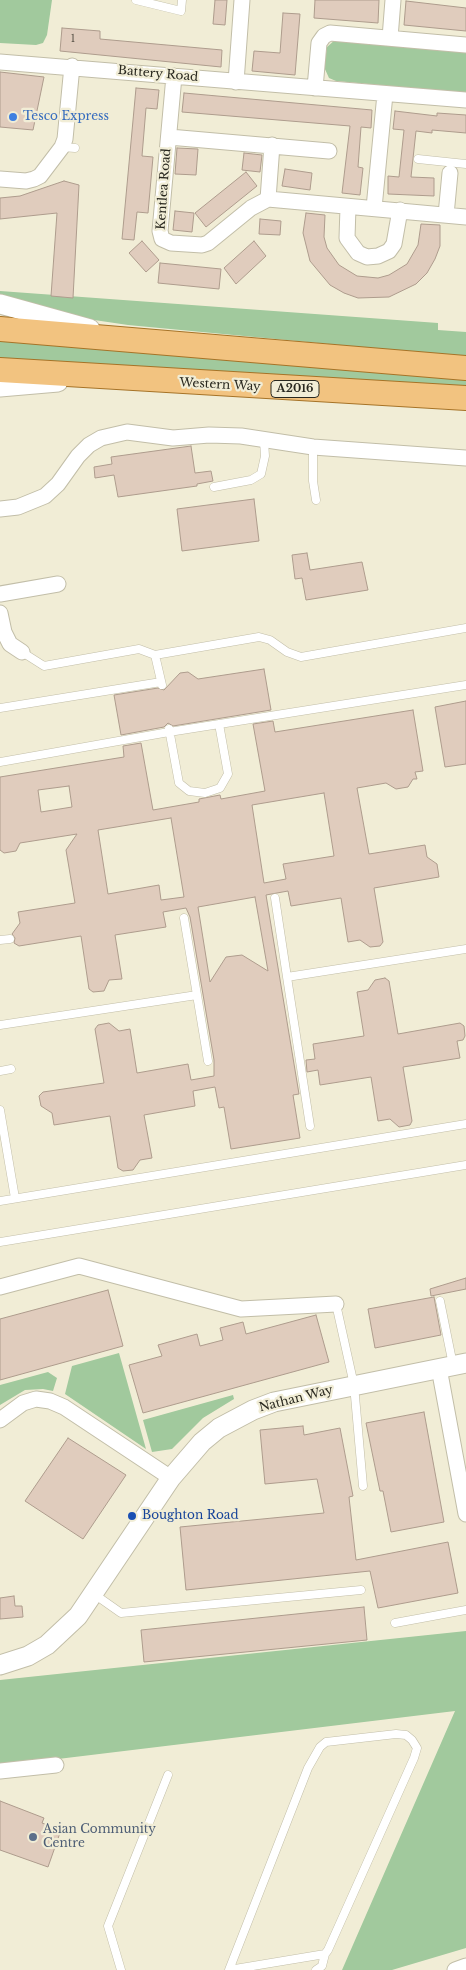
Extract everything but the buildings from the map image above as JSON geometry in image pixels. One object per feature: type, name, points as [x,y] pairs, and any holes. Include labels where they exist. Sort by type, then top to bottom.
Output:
[{"type":"main road","points":[[0,329],[466,368]]},
{"type":"main road","name":"Western Way","points":[[0,370],[124,379],[466,398]]},
{"type":"street","points":[[236,82],[242,0]]},
{"type":"street","points":[[390,38],[393,0]]},
{"type":"street","points":[[315,88],[319,43],[324,36],[330,33],[466,45]]},
{"type":"street","name":"Battery Road","points":[[0,62],[72,66],[236,82],[466,100]]},
{"type":"street","points":[[0,179],[26,181],[34,179],[40,176],[68,148],[65,139],[72,66]]},
{"type":"street","name":"Kentlea Road","points":[[174,76],[160,231],[162,239],[171,243],[202,245],[208,243],[251,208],[268,199]]},
{"type":"street","points":[[374,208],[385,94]]},
{"type":"street","name":"Kentlea Road","points":[[168,137],[329,151]]},
{"type":"street","points":[[272,145],[268,199],[466,217]]},
{"type":"street","points":[[446,215],[451,168]]},
{"type":"street","points":[[348,207],[347,238],[358,253],[367,257],[378,256],[389,251],[394,244],[400,210]]},
{"type":"street","points":[[0,304],[77,326],[191,346]]},
{"type":"street","name":"Western Way","points":[[0,387],[124,379]]},
{"type":"street","points":[[0,509],[18,507],[44,496],[58,484],[78,456],[89,445],[101,438],[127,432],[173,438],[233,436],[312,447],[466,458]]},
{"type":"street","points":[[0,594],[58,584]]},
{"type":"street","points":[[0,613],[4,632],[11,647]]},
{"type":"street","points":[[0,1287],[79,1266],[240,1309],[336,1304]]},
{"type":"street","points":[[453,1365],[466,1514]]},
{"type":"street","name":"Nathan Way","points":[[0,1665],[28,1656],[47,1645],[78,1616],[171,1478],[202,1442],[236,1418],[274,1402],[453,1365]]},
{"type":"street","points":[[0,1420],[23,1403],[36,1399],[50,1401],[64,1407],[171,1478]]},
{"type":"street","points":[[0,1771],[56,1766]]},
{"type":"street","points":[[455,1970],[466,1966]]},
{"type":"lane","points":[[136,0],[181,11],[182,0]]},
{"type":"lane","points":[[418,159],[451,168],[466,164]]},
{"type":"lane","points":[[214,486],[251,480],[261,474],[265,456],[264,441]]},
{"type":"lane","points":[[312,447],[313,481],[316,500]]},
{"type":"lane","points":[[11,647],[44,666],[139,649],[155,654],[259,638],[270,640],[287,652],[302,657],[466,628]]},
{"type":"lane","points":[[0,708],[161,683],[155,654]]},
{"type":"lane","points":[[0,762],[169,731],[466,685]]},
{"type":"lane","points":[[169,731],[179,783],[189,791],[205,793],[220,788],[228,774],[219,724]]},
{"type":"lane","points":[[275,898],[310,1126]]},
{"type":"lane","points":[[184,918],[208,1061]]},
{"type":"lane","points":[[0,940],[10,938]]},
{"type":"lane","points":[[287,977],[466,949]]},
{"type":"lane","points":[[0,1025],[197,995]]},
{"type":"lane","points":[[0,1071],[11,1069]]},
{"type":"lane","points":[[0,1110],[15,1198]]},
{"type":"lane","points":[[0,1201],[466,1124]]},
{"type":"lane","points":[[0,1242],[466,1165]]},
{"type":"lane","points":[[440,1301],[453,1365]]},
{"type":"lane","points":[[336,1304],[354,1385],[363,1486]]},
{"type":"lane","points":[[94,1594],[121,1613],[361,1590]]},
{"type":"lane","points":[[395,1623],[466,1610]]},
{"type":"lane","points":[[229,1970],[308,1768],[320,1747],[326,1742],[396,1734],[406,1735],[417,1748],[414,1758],[332,1943],[325,1954],[322,1966],[316,1970]]},
{"type":"lane","points":[[121,1970],[108,1926],[168,1775]]},
{"type":"lane","points":[[229,1970],[325,1954]]},
{"type":"green space","points":[[0,0],[52,0],[47,35],[43,43],[36,45],[0,43]]},
{"type":"green space","points":[[336,39],[466,50],[466,93],[336,81],[329,78],[324,67],[327,47]]},
{"type":"green space","points":[[0,291],[438,323],[438,330],[466,332],[466,357],[128,325],[74,317],[0,299]]},
{"type":"green space","points":[[0,337],[466,376],[466,391],[0,364]]},
{"type":"green space","points":[[119,1353],[146,1449],[65,1394],[72,1366]]},
{"type":"green space","points":[[48,1372],[57,1378],[53,1391],[43,1389],[25,1390],[0,1405],[0,1385]]},
{"type":"green space","points":[[233,1395],[234,1399],[203,1418],[172,1449],[152,1452],[143,1420]]},
{"type":"green space","points":[[466,1631],[466,1948],[392,1970],[342,1970],[455,1711],[0,1766],[0,1680]]},
{"type":"place","name":"Tesco Express","points":[[13,117]]},
{"type":"place","name":"Boughton Road","points":[[132,1516]]},
{"type":"place","name":"Asian Community Centre","points":[[33,1837]]}]
